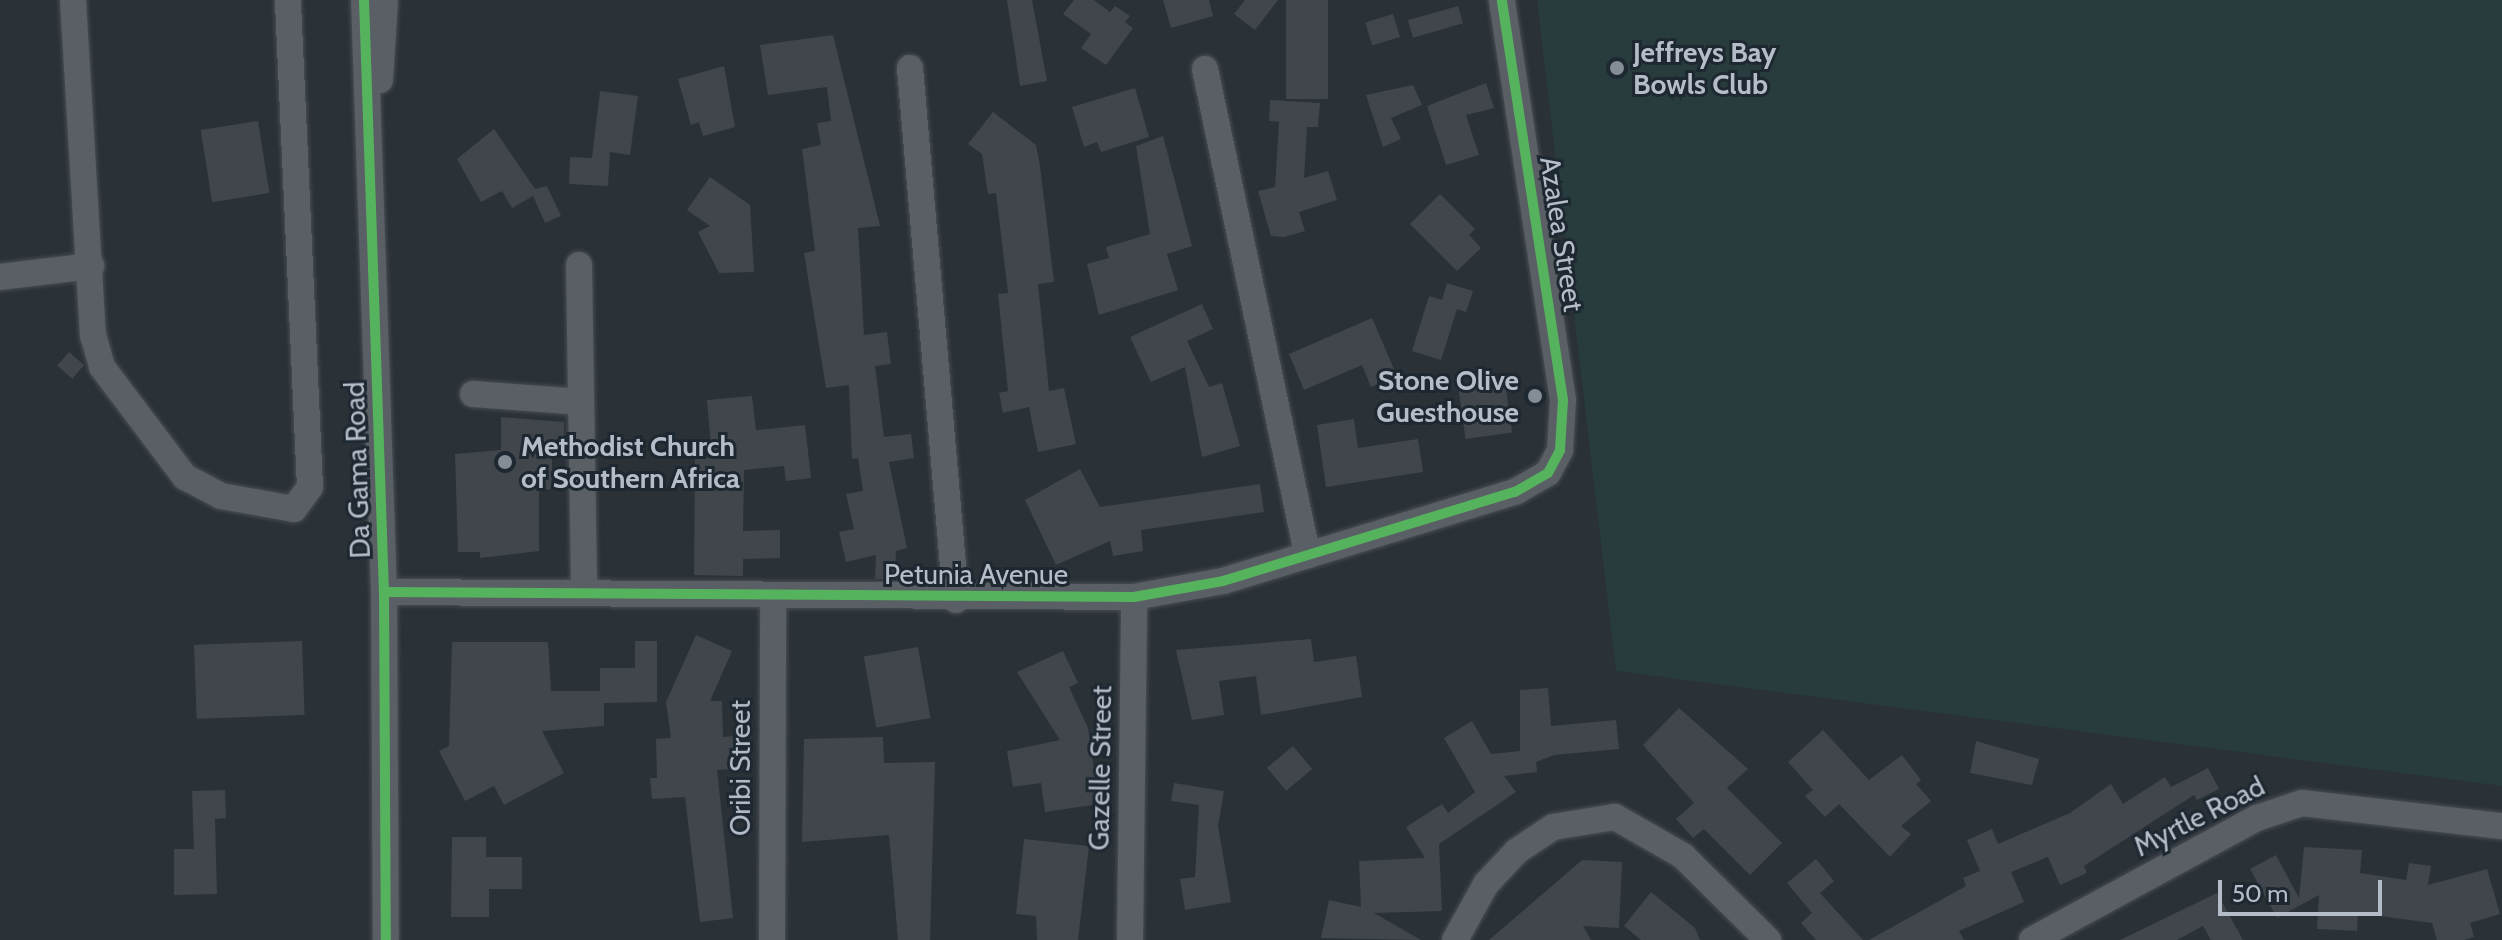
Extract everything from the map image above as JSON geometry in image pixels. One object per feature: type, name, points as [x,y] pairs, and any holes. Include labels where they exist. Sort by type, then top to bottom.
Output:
[{"type":"street","points":[[73,0],[91,266],[102,367],[185,477],[221,496],[294,509],[305,502],[288,0]]},
{"type":"street","name":"Da Gama Road","points":[[364,0],[371,114],[384,592],[386,940]]},
{"type":"street","name":"Da Gama Road","points":[[371,114],[384,65],[385,0]]},
{"type":"street","name":"Azalea Street","points":[[1502,0],[1563,400],[1560,450],[1548,473]]},
{"type":"street","name":"Petunia Avenue","points":[[910,68],[956,600]]},
{"type":"street","points":[[1205,69],[1307,555]]},
{"type":"street","points":[[579,265],[584,592]]},
{"type":"street","points":[[0,277],[91,266]]},
{"type":"street","points":[[473,394],[581,402]]},
{"type":"street","name":"Petunia Avenue","points":[[384,592],[584,592],[956,600],[1134,597],[1307,555],[1515,492],[1548,473]]},
{"type":"street","name":"Oribi Street","points":[[772,940],[773,596]]},
{"type":"street","name":"Gazelle Street","points":[[1130,940],[1134,597]]},
{"type":"street","name":"Myrtle Road","points":[[2032,940],[2257,818],[2302,803],[2502,826]]},
{"type":"street","points":[[1455,940],[1486,884],[1517,851],[1553,827],[1615,817],[1683,856],[1768,940]]},
{"type":"green space","points":[[1537,0],[2502,0],[2502,786],[1616,671]]},
{"type":"building","points":[[1007,0],[1032,0],[1047,81],[1020,86]]},
{"type":"building","points":[[1074,0],[1094,0],[1110,12],[1115,6],[1130,16],[1125,22],[1133,28],[1106,65],[1081,48],[1091,34],[1063,14]]},
{"type":"building","points":[[1163,0],[1209,0],[1213,16],[1171,28]]},
{"type":"building","points":[[1245,0],[1278,0],[1255,30],[1234,14]]},
{"type":"building","points":[[1286,0],[1328,0],[1328,99],[1286,99]]},
{"type":"building","points":[[1458,6],[1463,23],[1413,38],[1408,20]]},
{"type":"building","points":[[1393,14],[1400,37],[1372,45],[1365,22]]},
{"type":"building","points":[[833,35],[880,226],[858,228],[864,335],[887,332],[891,364],[875,366],[884,437],[911,434],[914,458],[889,462],[907,548],[896,551],[895,579],[875,579],[876,555],[846,562],[839,532],[854,529],[846,494],[863,491],[858,458],[852,459],[849,385],[826,388],[804,253],[815,251],[802,149],[821,145],[817,123],[831,121],[827,87],[768,95],[760,45]]},
{"type":"building","points":[[724,66],[735,127],[703,136],[699,122],[691,125],[678,79]]},
{"type":"building","points":[[1486,83],[1494,108],[1466,115],[1479,155],[1446,165],[1427,106]]},
{"type":"building","points":[[1413,85],[1422,105],[1391,118],[1401,139],[1383,147],[1366,95]]},
{"type":"building","points":[[1135,88],[1149,137],[1101,152],[1097,142],[1084,147],[1072,107]]},
{"type":"building","points":[[600,91],[638,96],[630,155],[610,152],[608,186],[569,184],[570,157],[592,158]]},
{"type":"building","points":[[1270,100],[1320,103],[1318,127],[1307,127],[1304,178],[1328,171],[1337,200],[1299,212],[1305,231],[1284,237],[1271,236],[1258,191],[1275,187],[1279,122],[1269,121]]},
{"type":"building","points":[[993,112],[1036,145],[1040,166],[1054,282],[1038,284],[1049,391],[1064,388],[1076,444],[1038,452],[1029,407],[1003,413],[999,393],[1008,391],[998,294],[1008,293],[996,193],[988,194],[982,154],[968,144]]},
{"type":"building","points":[[258,121],[269,193],[212,202],[201,130]]},
{"type":"building","points":[[494,129],[535,189],[547,186],[561,216],[545,223],[533,196],[512,208],[502,191],[481,202],[457,159]]},
{"type":"building","points":[[1163,136],[1192,246],[1167,254],[1178,290],[1099,315],[1087,264],[1109,258],[1106,247],[1150,234],[1136,146]]},
{"type":"building","points":[[710,177],[750,205],[754,272],[719,273],[698,232],[710,226],[687,210]]},
{"type":"building","points":[[1440,194],[1475,229],[1469,235],[1481,248],[1457,271],[1410,224]]},
{"type":"building","points":[[1447,283],[1473,291],[1466,312],[1457,309],[1441,360],[1412,351],[1429,296],[1442,300]]},
{"type":"building","points":[[1202,304],[1213,329],[1187,341],[1209,387],[1222,383],[1240,446],[1202,457],[1185,367],[1151,382],[1130,337]]},
{"type":"building","points":[[1372,318],[1397,376],[1371,387],[1362,365],[1304,390],[1289,354]]},
{"type":"building","points":[[69,352],[84,365],[72,379],[57,366]]},
{"type":"building","points":[[1505,382],[1512,433],[1466,439],[1458,389]]},
{"type":"building","points":[[752,396],[756,430],[805,425],[811,478],[786,481],[784,466],[744,470],[743,531],[780,530],[780,558],[743,559],[743,576],[694,575],[695,458],[712,458],[707,400]]},
{"type":"building","points":[[501,417],[564,422],[564,442],[552,442],[552,489],[539,490],[539,551],[480,558],[480,552],[458,552],[455,454],[501,450]]},
{"type":"building","points":[[1354,419],[1358,448],[1418,439],[1423,472],[1326,487],[1317,425]]},
{"type":"building","points":[[1080,469],[1100,507],[1260,484],[1264,512],[1141,530],[1143,551],[1113,556],[1110,541],[1056,565],[1025,500]]},
{"type":"building","points":[[696,635],[732,651],[710,701],[722,701],[723,737],[735,736],[735,769],[717,770],[733,918],[700,922],[685,797],[652,799],[650,778],[657,778],[656,739],[671,738],[666,702]]},
{"type":"building","points":[[1311,639],[1314,662],[1356,656],[1362,697],[1261,715],[1256,676],[1219,681],[1224,715],[1192,720],[1176,650]]},
{"type":"building","points":[[302,641],[305,715],[197,719],[194,645]]},
{"type":"building","points":[[635,641],[657,641],[657,702],[604,703],[604,726],[542,731],[564,773],[504,805],[494,786],[465,801],[439,751],[449,746],[452,642],[548,642],[551,691],[600,691],[600,668],[635,668]]},
{"type":"building","points":[[918,647],[931,718],[876,727],[864,657]]},
{"type":"building","points":[[1063,651],[1078,683],[1069,687],[1088,728],[1099,804],[1045,812],[1041,783],[1013,787],[1007,751],[1060,740],[1017,672]]},
{"type":"building","points":[[1548,688],[1551,726],[1616,720],[1619,749],[1554,755],[1536,762],[1537,772],[1504,776],[1516,792],[1439,844],[1442,911],[1374,913],[1421,940],[1321,938],[1329,900],[1361,907],[1359,861],[1425,858],[1406,827],[1442,804],[1448,813],[1475,792],[1444,738],[1472,721],[1491,754],[1520,751],[1520,690]]},
{"type":"building","points":[[1679,708],[1748,769],[1727,788],[1782,843],[1750,875],[1704,829],[1693,838],[1676,819],[1694,803],[1643,745]]},
{"type":"building","points":[[1823,730],[1869,780],[1902,755],[1921,780],[1916,784],[1931,801],[1901,826],[1911,834],[1890,857],[1839,804],[1825,817],[1805,796],[1813,790],[1788,762]]},
{"type":"building","points":[[883,737],[884,763],[935,762],[930,940],[898,940],[889,835],[802,842],[804,739]]},
{"type":"building","points":[[1976,741],[2039,759],[2032,785],[1970,773]]},
{"type":"building","points":[[1293,746],[1312,769],[1286,791],[1267,768]]},
{"type":"building","points":[[2208,768],[2219,789],[2197,800],[2194,795],[2084,866],[2087,873],[2060,885],[2048,857],[2011,872],[2024,902],[1959,931],[1964,940],[1869,940],[1966,886],[1963,878],[1980,871],[1967,840],[1992,829],[1998,844],[2070,813],[2111,784],[2123,804],[2165,777],[2171,787]]},
{"type":"building","points":[[1174,783],[1224,791],[1218,826],[1231,902],[1185,910],[1180,879],[1195,877],[1199,805],[1171,801]]},
{"type":"building","points":[[225,790],[226,818],[215,819],[217,894],[174,895],[174,849],[194,849],[192,791]]},
{"type":"building","points":[[452,837],[486,837],[486,857],[522,857],[522,889],[489,889],[489,917],[451,917]]},
{"type":"building","points":[[1024,839],[1089,846],[1078,940],[1037,940],[1036,916],[1016,914]]},
{"type":"building","points":[[2304,847],[2362,850],[2360,873],[2406,880],[2409,863],[2431,866],[2428,885],[2487,869],[2500,914],[2470,923],[2474,937],[2464,940],[2437,940],[2432,923],[2358,913],[2357,931],[2317,929],[2319,895],[2277,918],[2250,869],[2276,855],[2299,898]]},
{"type":"building","points":[[1816,859],[1834,881],[1820,893],[1863,940],[1816,940],[1801,923],[1812,913],[1787,883]]},
{"type":"building","points":[[1582,860],[1622,862],[1619,928],[1583,926],[1591,940],[1489,940]]},
{"type":"building","points":[[1651,892],[1695,928],[1700,940],[1641,940],[1624,926]]},
{"type":"building","points":[[2217,893],[2243,940],[2211,940],[2203,926],[2177,940],[2120,940]]},
{"type":"cycle path","points":[[364,0],[384,592],[386,940]]},
{"type":"cycle path","points":[[384,592],[1134,597],[1223,581],[1515,492],[1548,473],[1560,450],[1563,400],[1502,0]]},
{"type":"place","name":"Jeffreys Bay Bowls Club","points":[[1617,68]]},
{"type":"place","name":"Stone Olive Guesthouse","points":[[1535,396]]},
{"type":"place","name":"Methodist Church of Southern Africa","points":[[505,462]]}]
